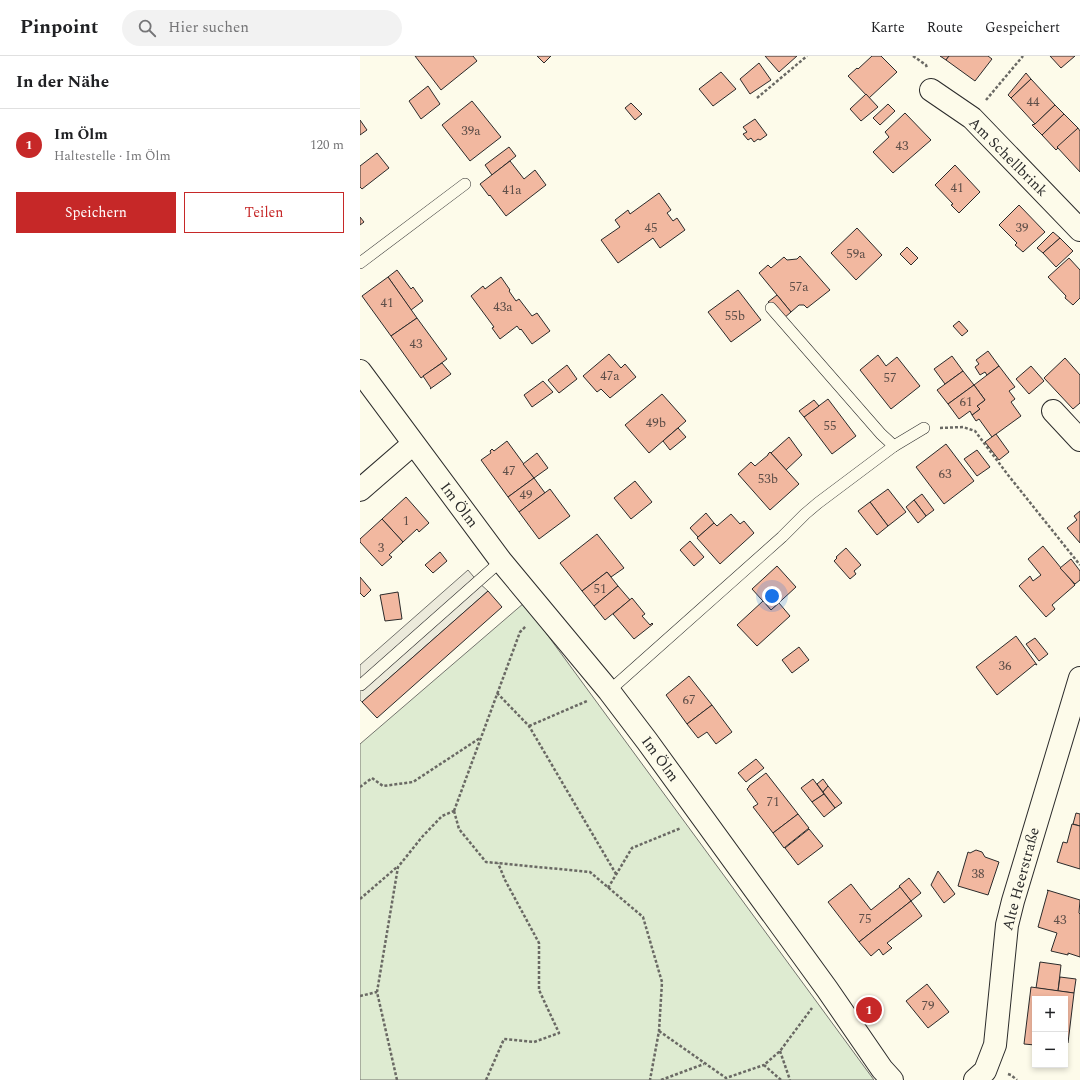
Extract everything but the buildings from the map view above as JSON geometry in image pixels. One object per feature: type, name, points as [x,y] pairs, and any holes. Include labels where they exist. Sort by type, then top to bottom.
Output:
[{"type":"street","name":"Am Schellbrink","points":[[931,90],[972,118],[1080,230]]},
{"type":"street","name":"Im Ölm","points":[[360,371],[501,562],[609,691],[647,741],[827,988],[882,1069],[892,1080]]},
{"type":"street","points":[[1053,411],[1080,440]]},
{"type":"street","points":[[360,490],[413,444]]},
{"type":"street","name":"Alte Heerstraße","points":[[975,1080],[985,1072],[995,1046],[1007,925],[1015,893],[1080,678]]},
{"type":"lane","points":[[360,263],[465,184]]},
{"type":"lane","points":[[770,308],[881,434],[894,446]]},
{"type":"lane","points":[[609,691],[818,503],[894,446],[924,428]]},
{"type":"lane","points":[[361,685],[501,562]]},
{"type":"path","points":[[757,98],[807,56]]},
{"type":"path","points":[[972,118],[1023,56]]},
{"type":"path","points":[[924,428],[963,426],[975,431],[1080,565]]},
{"type":"path","points":[[543,612],[520,632],[454,811],[458,829],[486,862],[590,872],[643,917],[662,982],[659,1031],[650,1080]]},
{"type":"path","points":[[529,726],[609,691]]},
{"type":"path","points":[[497,693],[529,726],[616,874]]},
{"type":"path","points":[[360,787],[372,778],[383,786],[413,782],[481,738]]},
{"type":"path","points":[[360,899],[398,867],[422,837],[442,816],[454,811]]},
{"type":"path","points":[[608,888],[632,848],[683,827],[700,814]]},
{"type":"path","points":[[486,1080],[504,1039],[534,1042],[559,1033],[539,990],[539,943],[505,880],[498,863]]},
{"type":"path","points":[[397,1080],[377,992],[398,867]]},
{"type":"path","points":[[659,1031],[726,1078],[764,1065],[780,1051],[827,988]]},
{"type":"path","points":[[360,996],[377,992]]},
{"type":"path","points":[[780,1051],[790,1080]]},
{"type":"path","points":[[661,1080],[704,1064]]},
{"type":"path","points":[[764,1065],[781,1080]]},
{"type":"green space","points":[[524,603],[874,1080],[360,1080],[360,744]]},
{"type":"shaded area","points":[[468,570],[488,591],[362,702],[360,700],[360,665]]},
{"type":"place","name":"Im Ölm","points":[[869,1010]]}]
